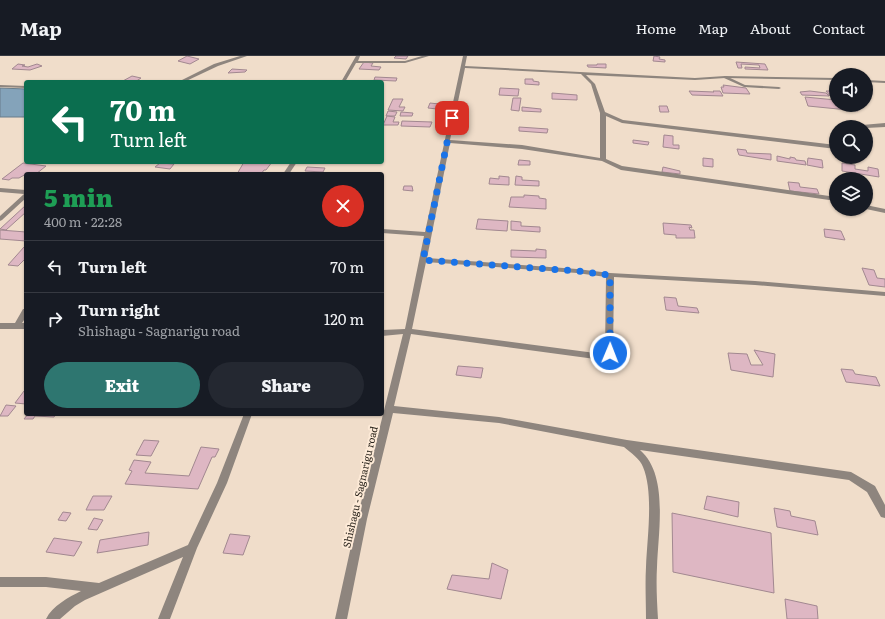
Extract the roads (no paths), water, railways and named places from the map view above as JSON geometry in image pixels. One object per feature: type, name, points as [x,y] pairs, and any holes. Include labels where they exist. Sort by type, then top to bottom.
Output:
[{"type":"street","points":[[184,80],[216,65],[245,56]]},
{"type":"street","points":[[344,80],[358,56]]},
{"type":"street","points":[[355,62],[405,62],[427,56]]},
{"type":"street","name":"Shishagu - Sagnarigu road","points":[[341,619],[362,519],[408,330],[465,56]]},
{"type":"street","points":[[463,67],[695,79],[725,77],[829,79]]},
{"type":"street","points":[[583,74],[593,84],[603,113],[603,160]]},
{"type":"street","points":[[873,81],[885,82]]},
{"type":"street","points":[[0,86],[24,87]]},
{"type":"street","points":[[603,113],[622,121],[661,127],[829,146]]},
{"type":"street","points":[[873,126],[885,125]]},
{"type":"street","points":[[447,141],[522,147],[603,160],[621,168],[829,198]]},
{"type":"street","points":[[0,190],[24,193]]},
{"type":"street","points":[[0,219],[24,195]]},
{"type":"street","points":[[873,208],[885,211]]},
{"type":"street","points":[[384,231],[428,234]]},
{"type":"street","points":[[423,260],[577,271],[610,275],[755,283],[885,294]]},
{"type":"street","points":[[384,332],[408,330],[596,356],[610,353],[610,275]]},
{"type":"street","points":[[17,326],[24,314]]},
{"type":"street","points":[[0,326],[24,326]]},
{"type":"street","points":[[390,409],[499,420],[627,444],[851,476],[871,489],[885,514]]},
{"type":"street","points":[[164,619],[192,548],[222,483],[247,416]]},
{"type":"street","points":[[627,444],[642,457],[650,472],[654,501],[650,581],[652,619]]},
{"type":"street","points":[[52,619],[60,610],[71,602],[97,588],[192,548]]},
{"type":"street","points":[[0,582],[46,582],[97,588]]},
{"type":"lane","points":[[725,77],[744,86],[779,88]]},
{"type":"water","points":[[0,88],[24,89],[24,117],[0,117]]}]
